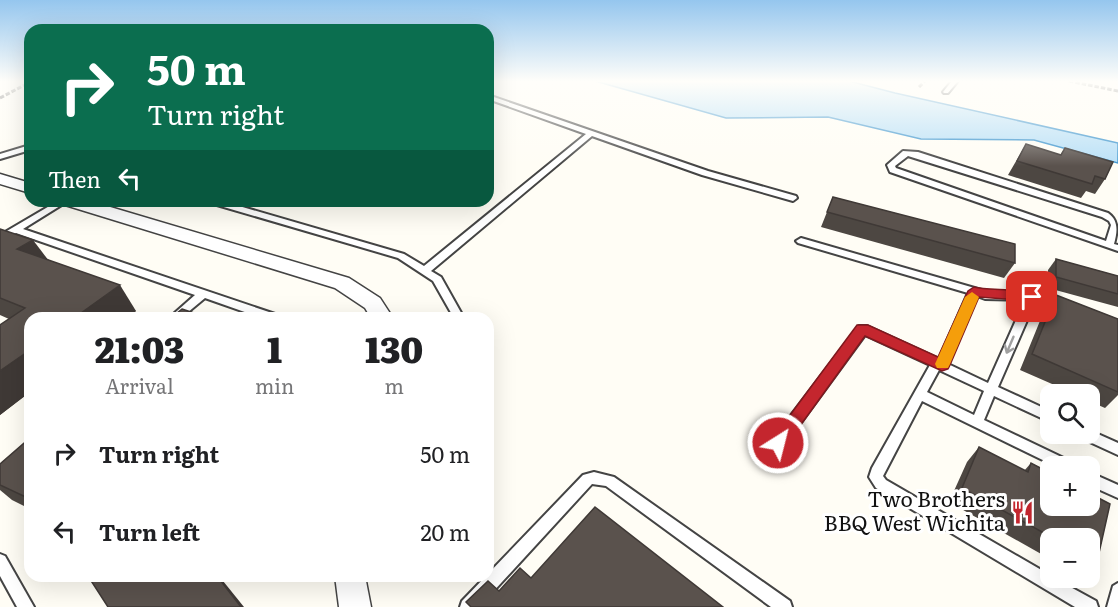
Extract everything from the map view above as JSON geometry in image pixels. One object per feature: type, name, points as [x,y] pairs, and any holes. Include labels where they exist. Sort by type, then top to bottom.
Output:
[{"type":"street","points":[[0,179],[24,186]]},
{"type":"street","points":[[91,207],[342,283],[373,303],[378,312]]},
{"type":"street","points":[[350,582],[355,607]]},
{"type":"lane","points":[[523,109],[705,173],[792,198]]},
{"type":"lane","points":[[425,271],[591,133]]},
{"type":"lane","points":[[0,158],[24,149]]},
{"type":"lane","points":[[906,153],[915,154],[1105,215],[1113,219],[1116,225],[1113,247],[893,170],[891,165],[906,153]]},
{"type":"lane","points":[[0,239],[54,207]]},
{"type":"lane","points":[[234,207],[392,253],[437,279],[456,312]]},
{"type":"lane","points":[[15,230],[256,312]]},
{"type":"lane","points":[[801,241],[985,295],[1032,297],[1075,309]]},
{"type":"lane","points":[[974,291],[940,364],[920,394],[876,477],[881,484],[1088,607]]},
{"type":"lane","points":[[181,312],[203,294]]},
{"type":"lane","points":[[977,422],[1032,297]]},
{"type":"lane","points":[[778,443],[862,329],[1040,412]]},
{"type":"lane","points":[[920,394],[1047,456]]},
{"type":"lane","points":[[1100,441],[1118,449]]},
{"type":"lane","points":[[494,579],[588,479],[594,478],[609,481],[784,607]]},
{"type":"lane","points":[[1100,483],[1118,492]]},
{"type":"lane","points":[[0,561],[26,607]]},
{"type":"lane","points":[[468,607],[491,582]]},
{"type":"lane","points":[[1115,607],[1118,591]]},
{"type":"water","points":[[695,109],[968,109],[1118,143],[1118,163],[1034,140],[921,139],[828,117],[726,118]]},
{"type":"building","points":[[1026,144],[1061,155],[1065,148],[1113,162],[1105,179],[1095,176],[1092,184],[1017,161]]},
{"type":"building","points":[[833,197],[1015,244],[1015,263],[827,212]]},
{"type":"building","points":[[0,229],[33,240],[17,249],[120,285],[82,312],[24,312],[24,354],[0,371],[0,325],[25,308],[0,298]]},
{"type":"building","points":[[1056,259],[1118,276],[1118,294],[1056,277]]},
{"type":"building","points":[[1056,295],[1118,319],[1118,392],[1100,384],[1032,354]]},
{"type":"building","points":[[24,443],[24,496],[0,485],[0,464]]},
{"type":"building","points":[[979,447],[1028,472],[1031,463],[1040,468],[1040,516],[1100,516],[1100,499],[1110,504],[1100,549],[1100,528],[1040,528],[1040,531],[962,488]]},
{"type":"building","points":[[595,507],[723,607],[471,607],[466,602],[487,582],[499,591],[520,568],[531,578]]},
{"type":"building","points":[[92,582],[222,582],[241,607],[108,607]]},
{"type":"slow traffic","points":[[943,364],[972,297]]},
{"type":"place","name":"Two Brothers BBQ West Wichita","points":[[1023,512]]},
{"type":"route","points":[[778,443],[862,329],[867,329],[942,365],[974,291],[985,295],[1032,297]]}]
